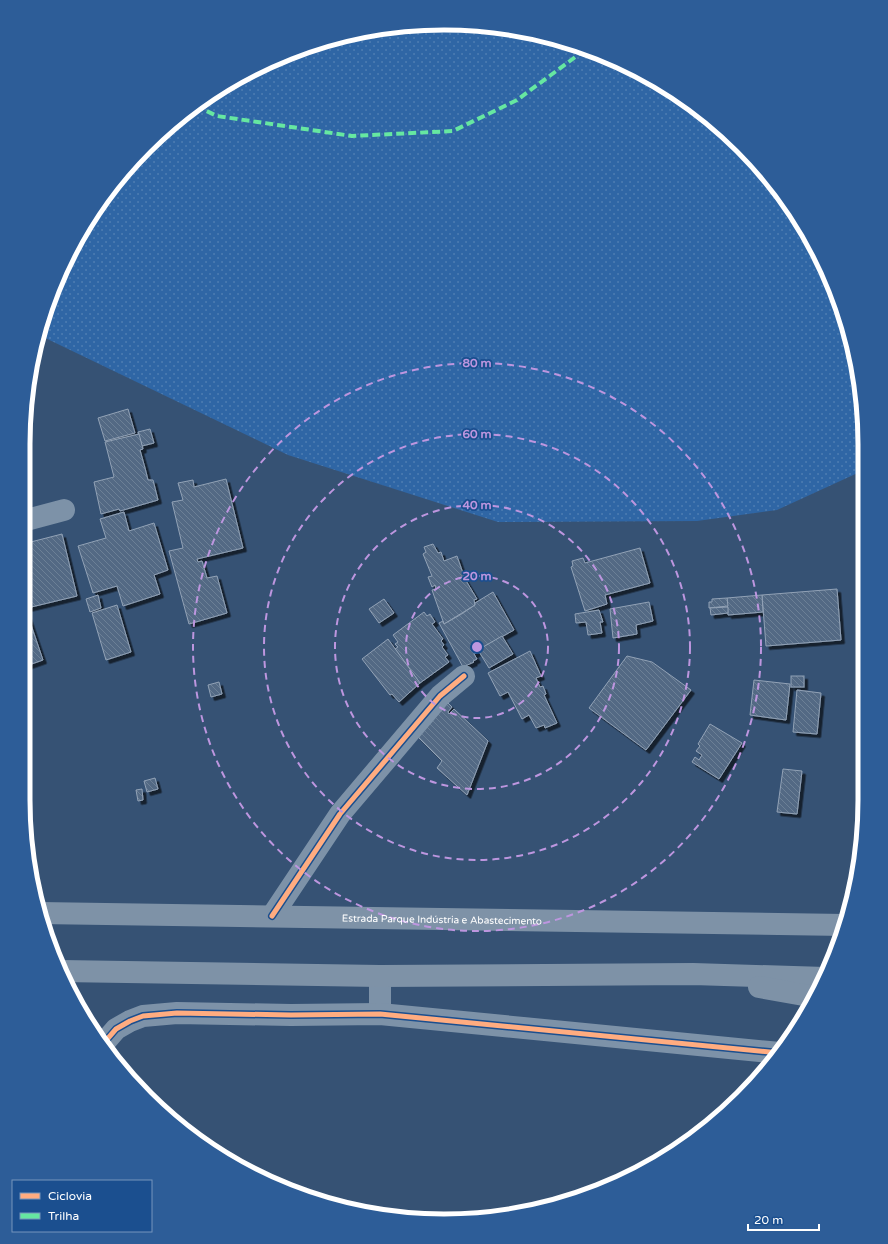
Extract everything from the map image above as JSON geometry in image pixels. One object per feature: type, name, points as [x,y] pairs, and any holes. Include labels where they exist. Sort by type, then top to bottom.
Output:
[{"type":"highway","name":"Estrada Parque Indústria e Abastecimento","points":[[46,913],[838,925]]},
{"type":"highway","points":[[68,972],[380,976],[693,974],[817,978]]},
{"type":"highway","points":[[693,974],[809,996]]},
{"type":"street","points":[[30,519],[64,510]]},
{"type":"street","points":[[272,916],[340,814],[440,696],[464,676]]},
{"type":"street","points":[[380,976],[380,1014]]},
{"type":"street","points":[[107,1039],[116,1029],[143,1016],[177,1013],[380,1014],[772,1052]]},
{"type":"shaded area","points":[[444,30],[471,31],[525,38],[577,52],[602,62],[651,85],[674,100],[717,133],[737,151],[772,192],[803,237],[836,311],[850,363],[854,390],[857,417],[858,473],[777,510],[697,521],[498,522],[288,455],[44,337],[52,311],[85,237],[116,192],[151,151],[192,116],[214,100],[237,85],[261,73],[311,52],[337,44],[390,34]]},
{"type":"building","points":[[128,409],[135,433],[105,441],[98,418]]},
{"type":"building","points":[[150,429],[154,443],[142,446],[138,432]]},
{"type":"building","points":[[139,434],[143,449],[140,450],[148,480],[153,480],[158,500],[120,511],[119,509],[101,514],[94,482],[114,477],[105,442]]},
{"type":"building","points":[[226,479],[243,548],[197,559],[198,562],[202,561],[207,578],[217,576],[227,613],[189,624],[169,551],[183,548],[172,502],[183,500],[178,483],[193,480],[194,487]]},
{"type":"building","points":[[124,512],[129,531],[154,523],[168,570],[154,575],[160,594],[123,606],[117,586],[93,593],[78,546],[106,538],[100,519]]},
{"type":"building","points":[[62,534],[77,596],[30,607],[30,542]]},
{"type":"building","points":[[433,544],[438,553],[441,552],[444,561],[457,556],[465,579],[477,599],[474,600],[475,605],[444,624],[432,590],[436,589],[435,585],[432,587],[428,577],[432,576],[423,554],[426,552],[424,547]]},
{"type":"building","points":[[640,548],[650,583],[605,595],[607,604],[585,611],[571,567],[573,566],[572,561],[583,558],[585,563]]},
{"type":"building","points":[[837,589],[841,640],[766,646],[762,595]]},
{"type":"building","points":[[493,592],[514,630],[478,650],[478,652],[474,654],[477,659],[463,667],[439,623],[443,621],[444,624],[460,615],[475,605],[475,603]]},
{"type":"building","points":[[98,595],[101,608],[90,612],[86,599]]},
{"type":"building","points":[[762,595],[763,612],[728,615],[727,598]]},
{"type":"building","points":[[727,598],[728,606],[709,608],[709,602],[712,602],[712,599]]},
{"type":"building","points":[[384,599],[394,613],[379,623],[369,609]]},
{"type":"building","points":[[649,602],[653,621],[636,625],[637,634],[613,638],[610,609]]},
{"type":"building","points":[[117,605],[131,652],[106,660],[92,613]]},
{"type":"building","points":[[728,607],[728,613],[711,615],[710,608]]},
{"type":"building","points":[[599,610],[603,622],[600,622],[602,633],[588,635],[586,622],[576,623],[575,614]]},
{"type":"building","points":[[424,612],[427,616],[430,614],[435,622],[432,624],[443,639],[441,641],[444,645],[442,647],[448,655],[445,657],[449,662],[420,683],[395,649],[398,647],[395,644],[398,642],[393,635]]},
{"type":"building","points":[[30,622],[43,660],[30,665]]},
{"type":"building","points":[[502,636],[513,654],[489,668],[478,650]]},
{"type":"building","points":[[388,639],[420,683],[399,702],[392,694],[390,695],[362,659]]},
{"type":"building","points":[[530,651],[541,676],[536,678],[540,687],[543,686],[546,694],[544,695],[557,723],[545,728],[544,725],[536,728],[529,715],[522,719],[508,692],[500,696],[488,673]]},
{"type":"building","points":[[627,656],[652,662],[691,690],[646,750],[589,708]]},
{"type":"building","points":[[791,676],[804,676],[804,687],[791,687]]},
{"type":"building","points":[[754,680],[790,684],[786,720],[750,715]]},
{"type":"building","points":[[219,682],[222,694],[211,697],[208,685]]},
{"type":"building","points":[[797,690],[821,693],[817,734],[793,732]]},
{"type":"building","points":[[448,703],[452,707],[448,712],[449,714],[454,709],[488,741],[467,795],[437,768],[442,761],[417,736]]},
{"type":"building","points":[[710,724],[742,743],[719,779],[692,762],[695,757],[699,760],[702,755],[696,751],[700,746],[698,744]]},
{"type":"building","points":[[783,769],[802,771],[797,814],[777,812]]},
{"type":"building","points":[[155,778],[158,789],[147,792],[144,781]]},
{"type":"building","points":[[142,789],[143,800],[138,801],[136,790]]},
{"type":"marked path","points":[[202,109],[217,116],[352,136],[453,131],[517,100],[580,53]]},
{"type":"cycle path","points":[[272,916],[340,814],[440,696],[464,676]]},
{"type":"cycle path","points":[[107,1039],[116,1029],[143,1016],[177,1013],[291,1015],[380,1014],[772,1052]]}]
